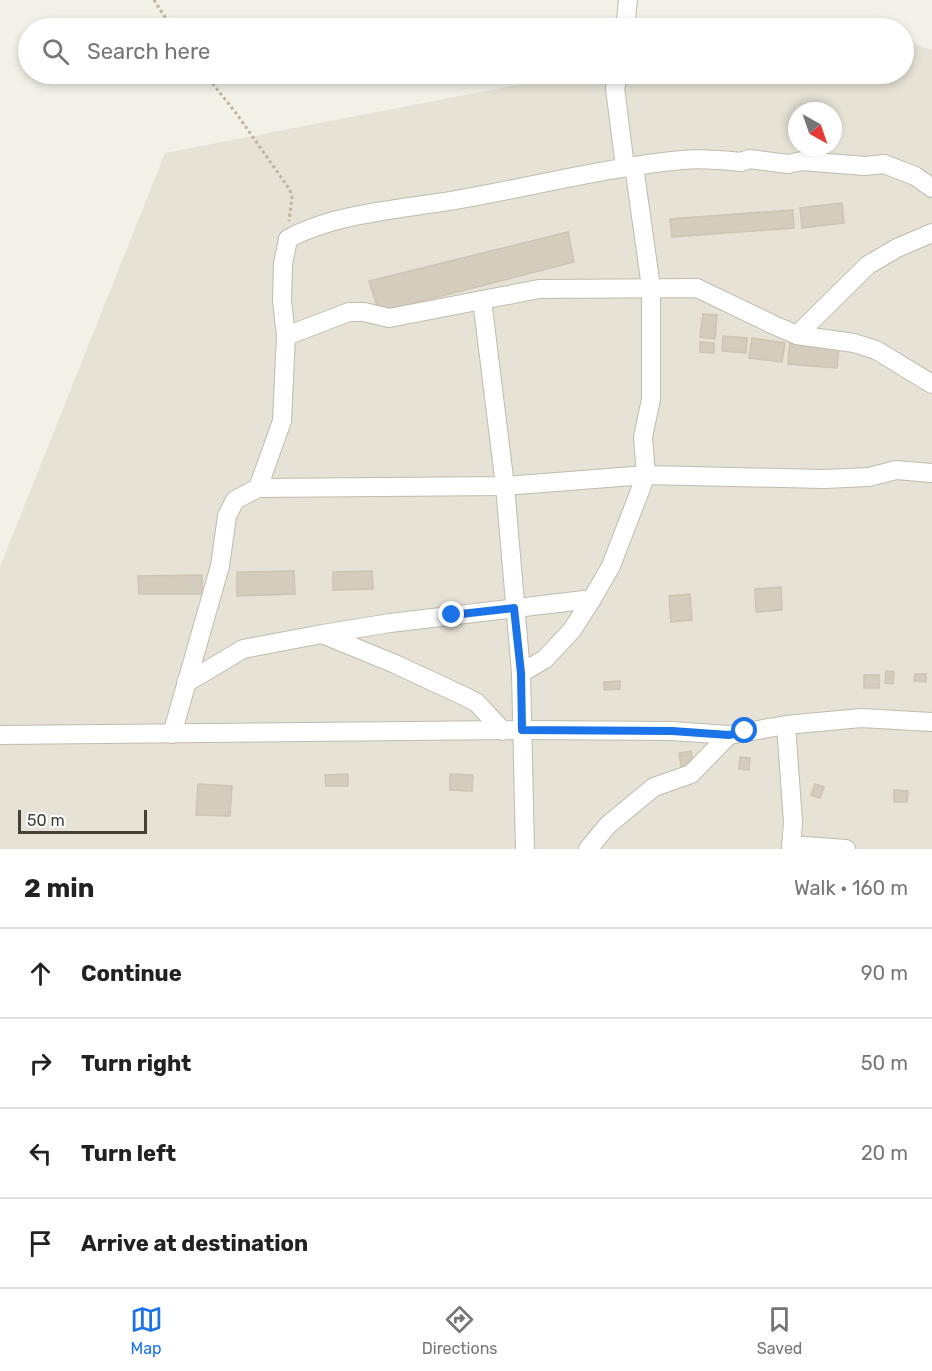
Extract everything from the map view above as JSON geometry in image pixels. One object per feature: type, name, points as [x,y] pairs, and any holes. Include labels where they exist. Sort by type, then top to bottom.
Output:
[{"type":"street","points":[[626,18],[628,0]]},
{"type":"street","points":[[521,673],[545,659],[572,630],[592,599],[610,566],[646,476],[643,437],[651,399],[651,287],[615,88],[616,84]]},
{"type":"street","points":[[258,488],[282,421],[286,336],[282,301],[288,239],[320,225],[629,166],[693,159],[741,162],[750,159],[788,164],[802,161],[865,166],[884,164],[915,176],[932,188]]},
{"type":"street","points":[[797,335],[868,265],[897,248],[932,233]]},
{"type":"street","points":[[286,336],[349,312],[364,312],[389,318],[539,289],[697,288],[797,335],[854,343],[876,350],[932,384]]},
{"type":"street","points":[[482,300],[505,486],[521,673],[525,849]]},
{"type":"street","points":[[172,734],[220,566],[227,516],[235,500],[258,488],[505,486],[646,476],[824,479],[869,477],[896,470],[932,473]]},
{"type":"street","points":[[186,683],[243,649],[390,623],[592,599]]},
{"type":"street","points":[[322,634],[466,697],[477,703],[503,731]]},
{"type":"street","points":[[0,735],[522,730],[672,731],[729,735],[786,725],[861,718],[932,722]]},
{"type":"street","points":[[786,725],[793,822],[791,847],[846,849]]},
{"type":"street","points":[[588,849],[608,825],[654,787],[691,774],[729,735]]},
{"type":"path","points":[[154,0],[166,18]]},
{"type":"path","points":[[213,84],[290,190],[292,197],[287,230],[288,239]]},
{"type":"shaded area","points":[[914,44],[932,50],[932,849],[0,849],[0,567],[165,153],[522,84],[914,84]]},
{"type":"building","points":[[842,203],[844,223],[802,228],[800,208]]},
{"type":"building","points":[[793,210],[794,228],[672,237],[670,219]]},
{"type":"building","points":[[568,232],[574,262],[379,312],[369,281]]},
{"type":"building","points":[[703,314],[717,315],[715,339],[700,337]]},
{"type":"building","points":[[723,336],[747,338],[746,353],[722,351]]},
{"type":"building","points":[[752,338],[785,343],[782,362],[749,358]]},
{"type":"building","points":[[790,341],[839,345],[837,368],[788,364]]},
{"type":"building","points":[[700,342],[714,343],[714,353],[700,352]]},
{"type":"building","points":[[294,571],[295,594],[237,596],[237,572]]},
{"type":"building","points":[[372,571],[373,589],[333,590],[333,572]]},
{"type":"building","points":[[202,575],[202,594],[139,594],[138,576]]},
{"type":"building","points":[[781,587],[782,610],[756,612],[755,589]]},
{"type":"building","points":[[690,594],[692,620],[671,622],[669,596]]},
{"type":"building","points":[[886,671],[894,672],[893,684],[885,683]]},
{"type":"building","points":[[915,674],[926,674],[926,682],[914,681]]},
{"type":"building","points":[[864,675],[879,675],[879,688],[864,688]]},
{"type":"building","points":[[620,681],[620,689],[604,690],[604,682]]},
{"type":"building","points":[[691,751],[694,770],[682,772],[679,753]]},
{"type":"building","points":[[740,757],[750,758],[749,770],[739,769]]},
{"type":"building","points":[[348,774],[348,786],[326,786],[325,775]]},
{"type":"building","points":[[450,774],[473,775],[472,791],[450,790]]},
{"type":"building","points":[[198,784],[232,786],[230,816],[196,815]]},
{"type":"building","points":[[815,784],[824,787],[820,798],[811,795]]},
{"type":"building","points":[[894,790],[908,791],[907,802],[894,802]]},
{"type":"route","points":[[452,615],[514,608],[521,673],[522,730],[672,731],[729,735],[745,731]]}]
